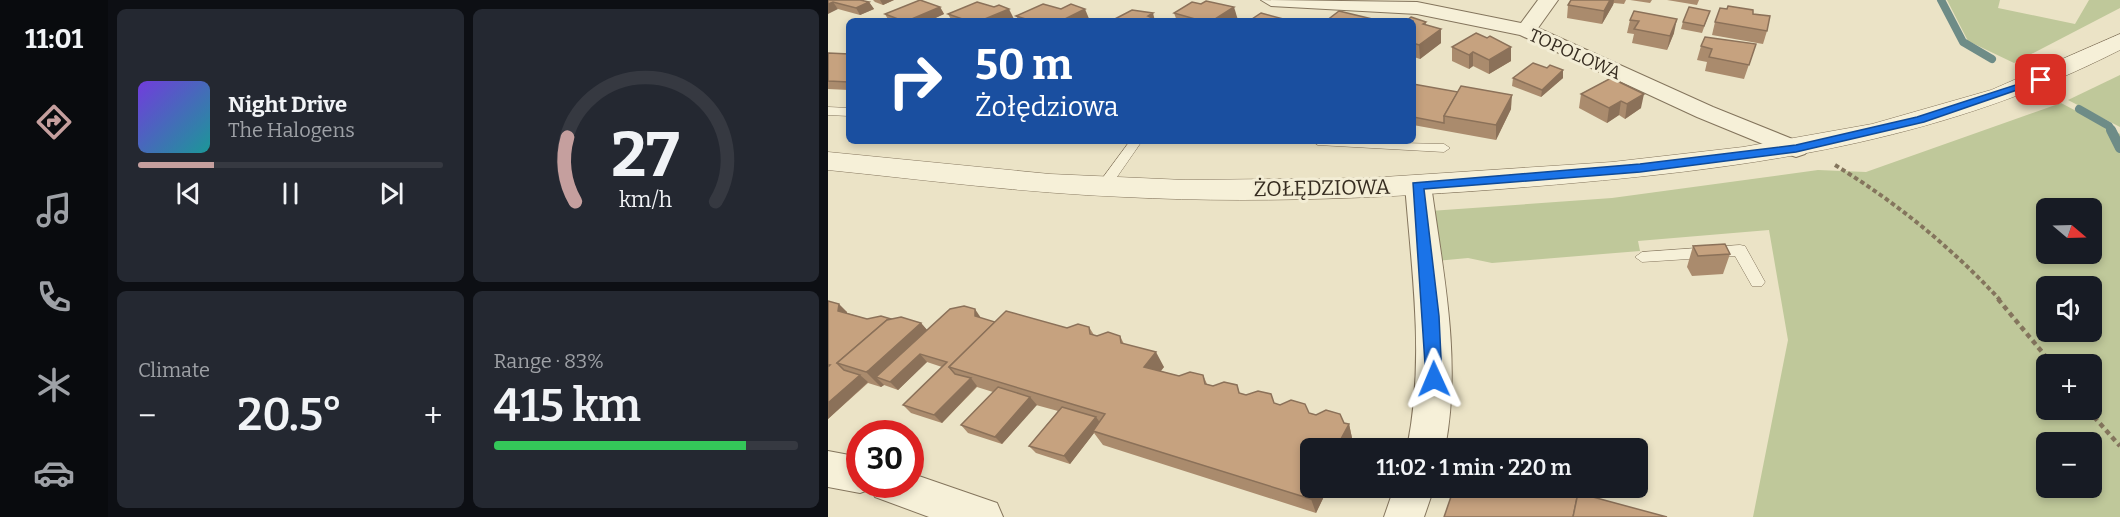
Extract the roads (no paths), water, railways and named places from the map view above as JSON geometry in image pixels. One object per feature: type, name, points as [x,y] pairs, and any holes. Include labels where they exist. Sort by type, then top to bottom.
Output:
[{"type":"street","name":"TOPOLOWA","points":[[1271,0],[1417,8],[1526,30],[1705,112],[1796,149]]},
{"type":"street","points":[[1526,30],[1548,0]]},
{"type":"street","name":"ŻOŁĘDZIOWA","points":[[828,161],[1029,182],[1250,190],[1418,185],[1640,168],[1796,149],[1899,126],[2011,92],[2069,68],[2120,41]]},
{"type":"street","points":[[1418,185],[1434,356],[1431,426],[1428,438]]},
{"type":"street","points":[[828,469],[846,472]]},
{"type":"street","points":[[924,496],[982,517]]},
{"type":"street","points":[[1404,517],[1411,498]]},
{"type":"lane","points":[[828,111],[846,112]]},
{"type":"lane","points":[[1103,186],[1134,144]]},
{"type":"lane","points":[[1372,144],[1444,148]]},
{"type":"lane","points":[[1642,257],[1740,250],[1757,282]]},
{"type":"waterway","points":[[1941,0],[1963,42],[1992,59]]},
{"type":"waterway","points":[[2079,109],[2109,126],[2112,131]]},
{"type":"waterway","points":[[2111,130],[2120,148]]}]
